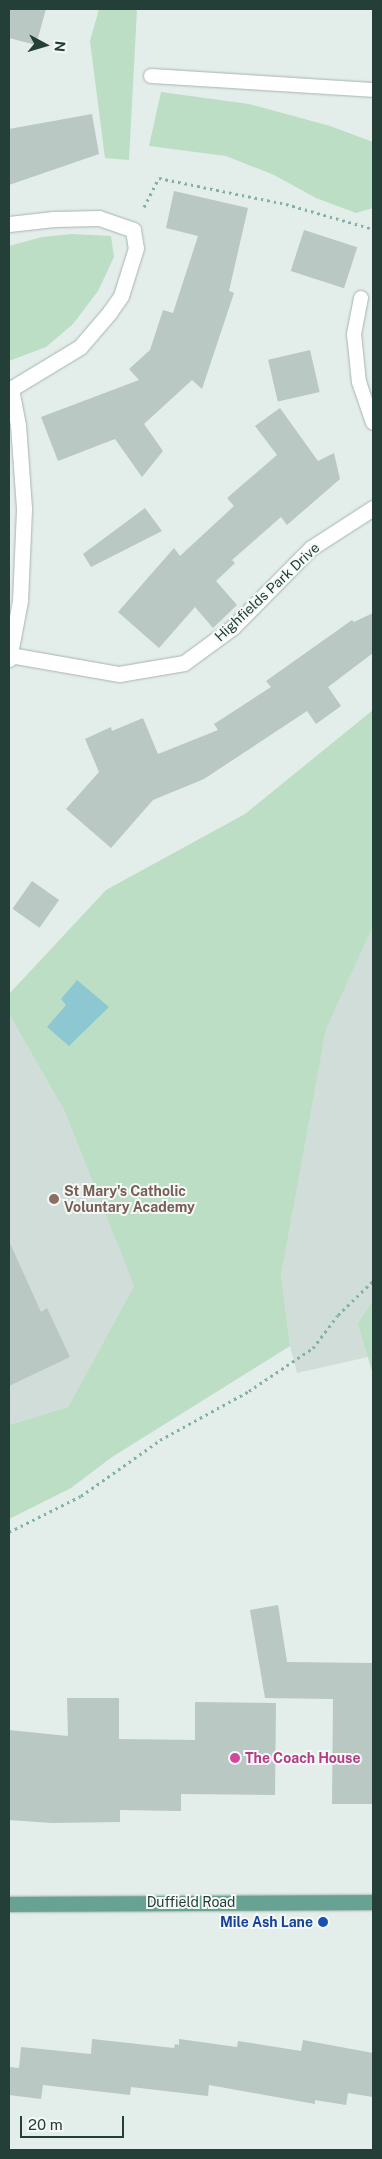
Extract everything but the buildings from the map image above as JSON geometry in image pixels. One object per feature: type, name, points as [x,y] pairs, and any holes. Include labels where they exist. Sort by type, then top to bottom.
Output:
[{"type":"main road","name":"Duffield Road","points":[[9,1904],[373,1902]]},
{"type":"street","points":[[9,224],[54,218],[99,218],[133,230],[136,248],[121,296],[80,347],[10,390],[18,425],[24,508],[20,601],[9,657]]},
{"type":"street","name":"Highfields Park Drive","points":[[9,657],[119,674],[184,663],[233,627],[311,548],[373,508]]},
{"type":"lane","points":[[151,76],[373,90]]},
{"type":"lane","points":[[361,298],[354,334],[359,382],[373,423]]},
{"type":"path","points":[[133,230],[159,178],[286,204],[373,229]]},
{"type":"path","points":[[9,1532],[81,1496],[160,1440],[249,1391],[313,1348],[338,1315],[373,1280]]},
{"type":"shaded area","points":[[373,926],[373,1374],[368,1357],[297,1373],[290,1346],[281,1276],[326,1028]]},
{"type":"shaded area","name":"St Mary's Catholic Voluntary Academy","points":[[9,1014],[65,1112],[134,1286],[68,1407],[9,1425]]},
{"type":"green space","points":[[99,9],[137,9],[129,160],[105,158],[90,41]]},
{"type":"green space","points":[[161,92],[249,104],[330,126],[373,142],[373,208],[356,213],[316,198],[274,175],[226,156],[149,146]]},
{"type":"green space","points":[[72,234],[111,236],[114,257],[98,291],[73,324],[46,347],[9,361],[9,246],[42,237]]},
{"type":"green space","points":[[373,710],[373,926],[326,1029],[281,1276],[290,1346],[112,1457],[71,1488],[9,1519],[9,1425],[68,1407],[134,1286],[65,1112],[9,1014],[9,994],[106,890],[245,814]]},
{"type":"green space","points":[[373,1300],[373,1374],[358,1324]]},
{"type":"water","points":[[77,980],[109,1007],[69,1046],[47,1027],[66,1005],[61,999]]},
{"type":"place","name":"St Mary's Catholic Voluntary Academy","points":[[54,1199]]},
{"type":"place","name":"The Coach House","points":[[235,1758]]},
{"type":"place","name":"Mile Ash Lane","points":[[323,1922]]}]
